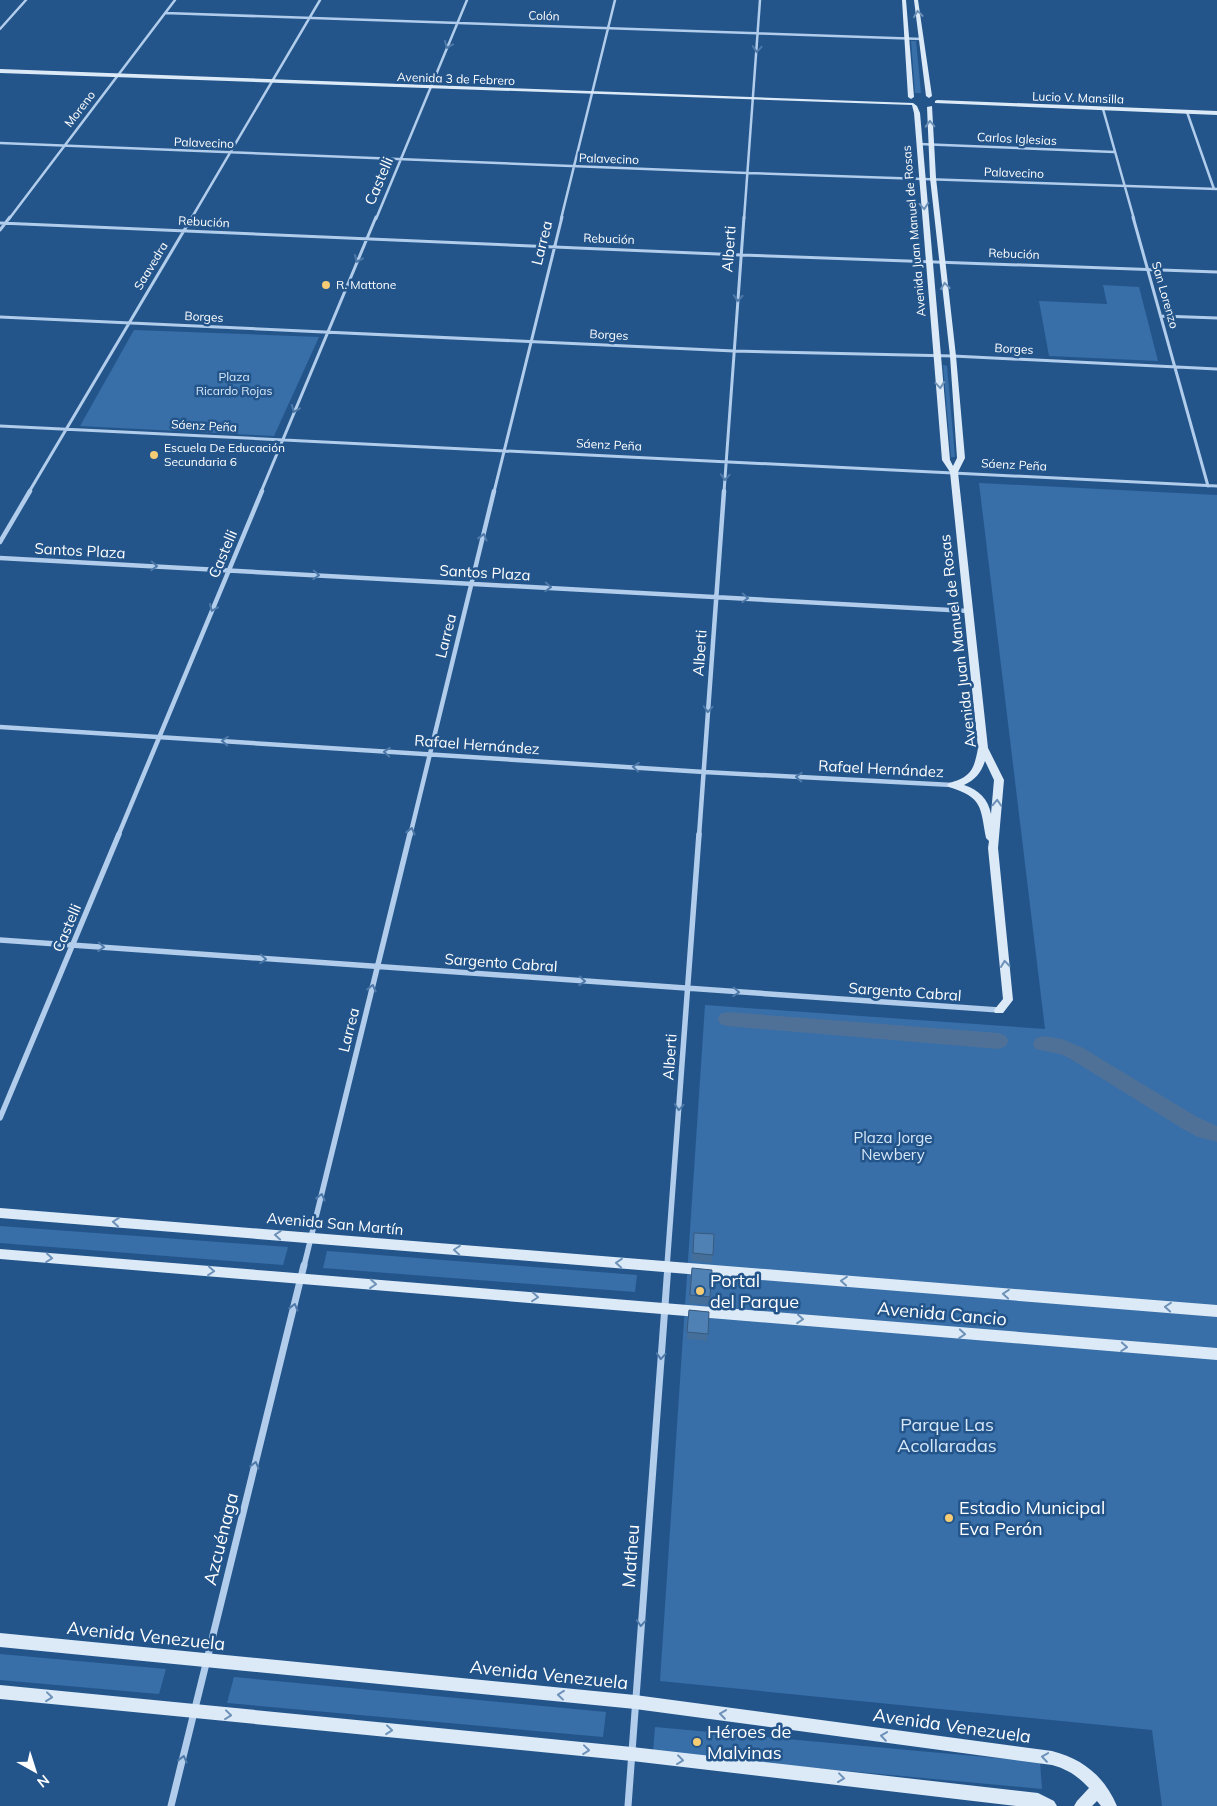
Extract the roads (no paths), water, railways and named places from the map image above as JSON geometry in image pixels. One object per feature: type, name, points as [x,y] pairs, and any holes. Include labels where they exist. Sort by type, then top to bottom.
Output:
[{"type":"street","points":[[0,29],[26,0]]},
{"type":"street","name":"Moreno","points":[[0,230],[175,0]]},
{"type":"street","name":"Saavedra","points":[[0,542],[320,0]]},
{"type":"street","name":"Castelli","points":[[0,1118],[467,0]]},
{"type":"street","name":"Larrea","points":[[301,1278],[615,0]]},
{"type":"street","name":"Alberti","points":[[664,1307],[760,0]]},
{"type":"street","name":"Avenida Juan Manuel de Rosas","points":[[904,0],[911,101],[917,113],[946,460],[954,472],[984,748],[998,780],[993,848],[1008,1000],[999,1010]]},
{"type":"street","points":[[911,101],[930,107],[937,102],[929,96],[916,0]]},
{"type":"street","name":"Colón","points":[[166,13],[922,39]]},
{"type":"street","name":"Avenida 3 de Febrero","points":[[0,66],[275,76],[431,85]]},
{"type":"street","name":"Avenida 3 de Febrero","points":[[0,72],[911,101]]},
{"type":"street","points":[[911,101],[929,96]]},
{"type":"street","name":"Lucio V. Mansilla","points":[[937,102],[1217,113]]},
{"type":"street","name":"Avenida Juan Manuel de Rosas","points":[[930,107],[933,178],[953,356],[961,458],[954,472]]},
{"type":"street","name":"San Lorenzo","points":[[1103,109],[1208,486]]},
{"type":"street","points":[[1187,112],[1215,189]]},
{"type":"street","name":"Palavecino","points":[[0,143],[747,173],[1215,189]]},
{"type":"street","name":"Carlos Iglesias","points":[[919,144],[1114,152]]},
{"type":"street","name":"Rebución","points":[[0,223],[742,255],[1217,272]]},
{"type":"street","points":[[933,306],[947,307]]},
{"type":"street","points":[[1161,316],[1217,318]]},
{"type":"street","name":"Borges","points":[[0,318],[734,351],[953,356],[1217,369]]},
{"type":"street","name":"Sáenz Peña","points":[[0,426],[1217,486]]},
{"type":"street","name":"Santos Plaza","points":[[0,558],[968,611]]},
{"type":"street","name":"Rafael Hernández","points":[[0,727],[704,772],[952,785]]},
{"type":"street","points":[[952,785],[961,784],[977,771],[984,748]]},
{"type":"street","points":[[952,785],[974,792],[980,796],[993,848]]},
{"type":"street","name":"Sargento Cabral","points":[[0,940],[999,1010]]},
{"type":"street","name":"Avenida San Martín","points":[[0,1213],[668,1267]]},
{"type":"street","points":[[0,1254],[664,1307]]},
{"type":"street","name":"Avenida Cancio","points":[[668,1267],[1217,1311]]},
{"type":"street","name":"Azcuénaga","points":[[171,1806],[301,1278]]},
{"type":"street","name":"Avenida Cancio","points":[[664,1307],[1217,1354]]},
{"type":"street","name":"Matheu","points":[[628,1806],[664,1307]]},
{"type":"street","name":"Avenida Venezuela","points":[[0,1640],[635,1702],[1052,1758],[1067,1761],[1089,1775],[1109,1806]]},
{"type":"street","points":[[0,1692],[632,1754],[1038,1801],[1049,1806]]},
{"type":"street","points":[[1082,1806],[1099,1788]]},
{"type":"waterway","points":[[727,1019],[999,1041]]},
{"type":"waterway","points":[[1042,1044],[1062,1047],[1076,1053],[1190,1123],[1205,1131],[1217,1134]]},
{"type":"place","name":"R. Mattone","points":[[326,285]]},
{"type":"place","name":"Escuela De Educación Secundaria 6","points":[[154,455]]},
{"type":"place","name":"Portal del Parque","points":[[700,1291]]},
{"type":"place","name":"Estadio Municipal Eva Perón","points":[[949,1518]]},
{"type":"place","name":"Héroes de Malvinas","points":[[697,1742]]},
{"type":"park label","name":"Plaza Ricardo Rojas","points":[[234,384]]},
{"type":"park label","name":"Plaza Jorge Newbery","points":[[893,1146]]},
{"type":"park label","name":"Parque Las Acollaradas","points":[[947,1435]]}]
